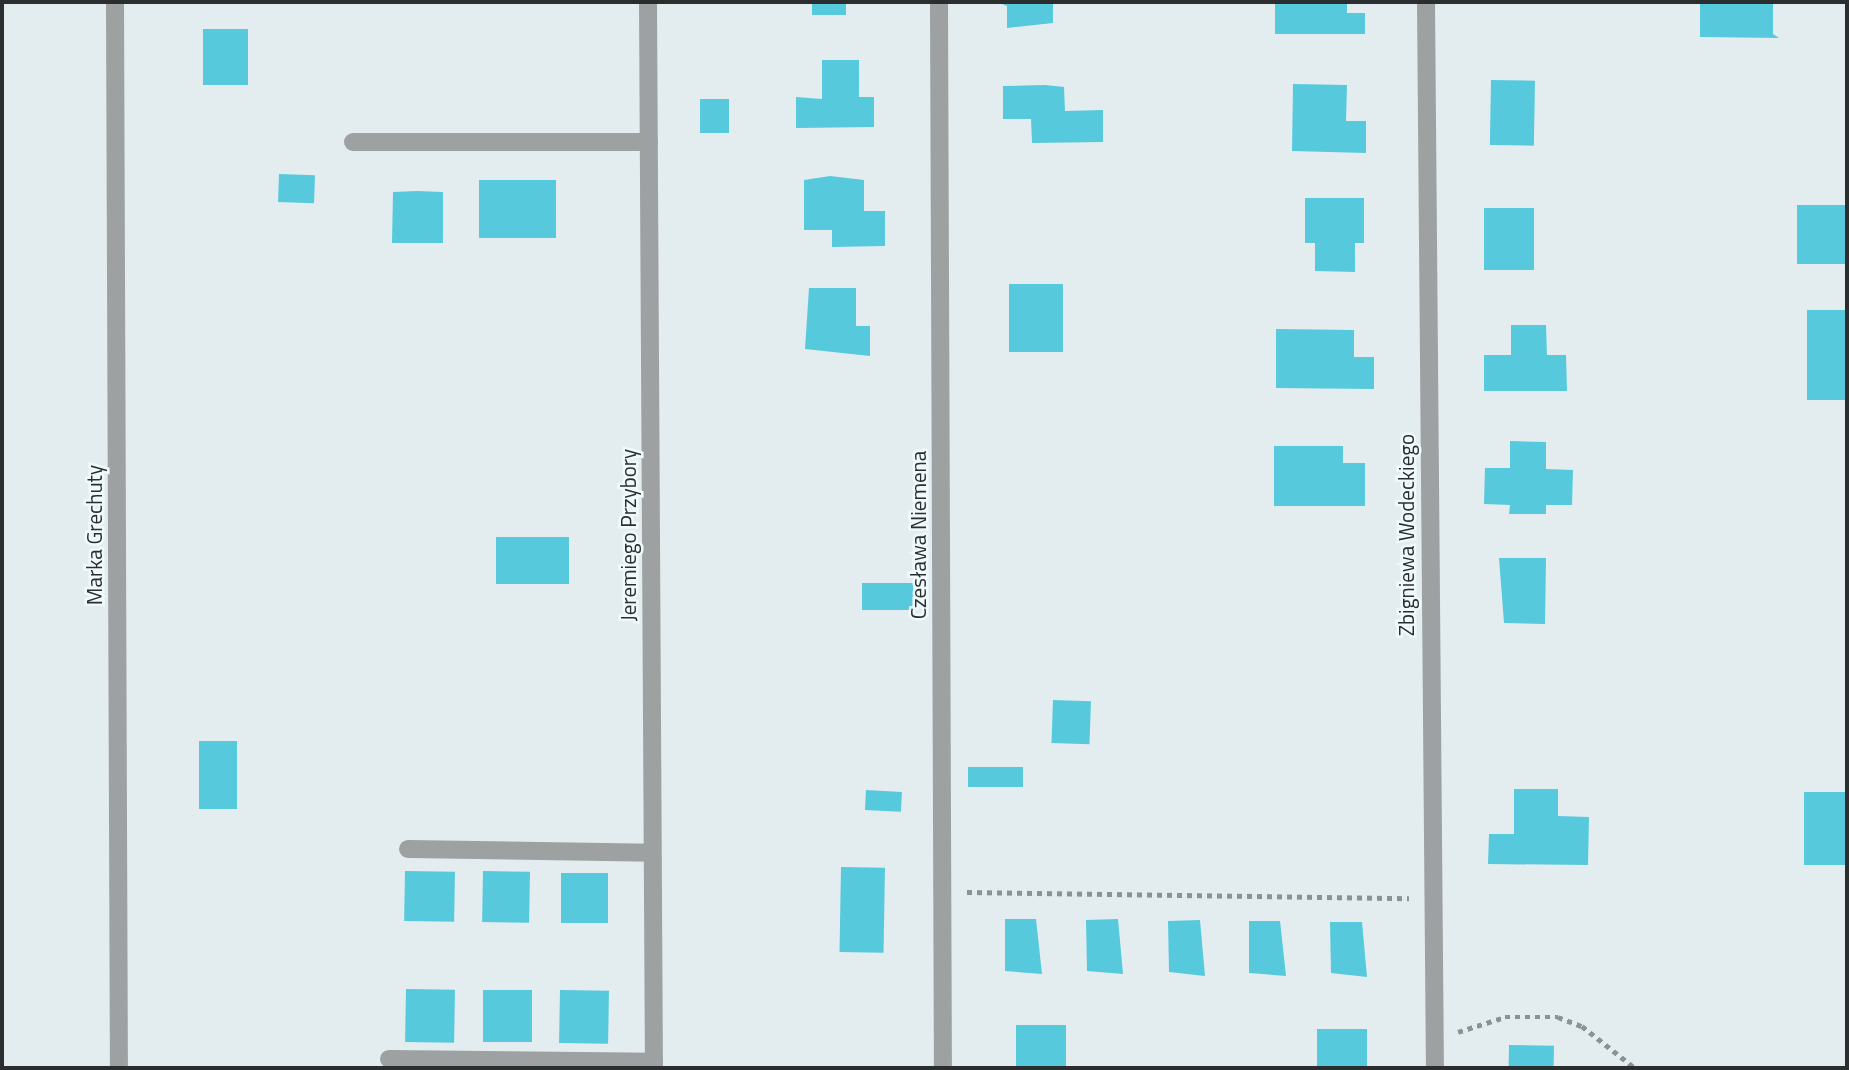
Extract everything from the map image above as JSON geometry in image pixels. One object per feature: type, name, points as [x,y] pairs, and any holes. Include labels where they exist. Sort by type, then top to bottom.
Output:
[{"type":"street","name":"Marka Grechuty","points":[[115,2],[119,1068]]},
{"type":"street","name":"Jeremiego Przybory","points":[[648,2],[654,1065]]},
{"type":"street","name":"Czesława Niemena","points":[[939,2],[943,1068]]},
{"type":"street","name":"Zbigniewa Wodeckiego","points":[[1426,2],[1431,898],[1435,1068]]},
{"type":"street","points":[[353,142],[649,142]]},
{"type":"street","points":[[408,849],[653,853]]},
{"type":"street","points":[[390,1059],[654,1065]]},
{"type":"path","points":[[942,892],[1431,898]]},
{"type":"path","points":[[1434,1041],[1505,1017],[1558,1017],[1582,1026],[1635,1068]]},
{"type":"building","points":[[812,2],[846,2],[846,15],[812,15]]},
{"type":"building","points":[[997,2],[1053,2],[1053,23],[1007,28],[1007,6]]},
{"type":"building","points":[[1275,2],[1347,2],[1347,13],[1365,13],[1365,34],[1275,34]]},
{"type":"building","points":[[1700,2],[1773,2],[1773,34],[1779,38],[1700,37]]},
{"type":"building","points":[[203,29],[248,29],[248,85],[203,85]]},
{"type":"building","points":[[822,60],[859,60],[859,97],[874,97],[874,127],[796,128],[796,97],[822,99]]},
{"type":"building","points":[[1491,80],[1535,81],[1534,146],[1490,145]]},
{"type":"building","points":[[1293,84],[1347,85],[1346,121],[1366,121],[1366,153],[1292,151]]},
{"type":"building","points":[[1003,86],[1064,87],[1065,111],[1103,110],[1103,142],[1032,143],[1031,119],[1003,119]]},
{"type":"building","points":[[700,99],[729,99],[729,133],[700,133]]},
{"type":"building","points":[[279,174],[315,175],[314,203],[278,202]]},
{"type":"building","points":[[830,176],[864,180],[864,211],[885,211],[885,246],[832,247],[832,230],[804,230],[804,180]]},
{"type":"building","points":[[479,180],[556,180],[556,238],[479,238]]},
{"type":"building","points":[[393,192],[443,192],[443,243],[392,243]]},
{"type":"building","points":[[1305,198],[1364,198],[1364,243],[1355,243],[1355,272],[1315,271],[1315,243],[1305,243]]},
{"type":"building","points":[[1797,205],[1846,205],[1846,264],[1797,264]]},
{"type":"building","points":[[1484,208],[1534,208],[1534,270],[1484,270]]},
{"type":"building","points":[[1009,284],[1063,284],[1063,352],[1009,352]]},
{"type":"building","points":[[809,288],[856,288],[856,326],[870,326],[870,356],[805,349]]},
{"type":"building","points":[[1807,310],[1847,310],[1847,400],[1807,400]]},
{"type":"building","points":[[1511,325],[1546,325],[1547,355],[1566,355],[1567,391],[1484,391],[1484,355],[1511,355]]},
{"type":"building","points":[[1276,329],[1354,330],[1354,357],[1374,357],[1374,389],[1276,388]]},
{"type":"building","points":[[1510,441],[1546,442],[1546,469],[1573,470],[1572,505],[1546,505],[1546,514],[1509,514],[1510,505],[1484,504],[1485,468],[1510,468]]},
{"type":"building","points":[[1274,446],[1343,446],[1343,463],[1365,463],[1365,506],[1274,506]]},
{"type":"building","points":[[496,537],[569,537],[569,584],[496,584]]},
{"type":"building","points":[[1499,558],[1546,558],[1545,624],[1504,623]]},
{"type":"building","points":[[862,583],[913,583],[913,610],[862,610]]},
{"type":"building","points":[[1053,700],[1091,701],[1089,744],[1051,743]]},
{"type":"building","points":[[199,741],[237,741],[237,809],[199,809]]},
{"type":"building","points":[[968,767],[1023,767],[1023,787],[968,787]]},
{"type":"building","points":[[1514,789],[1558,789],[1558,816],[1589,817],[1588,865],[1488,864],[1489,834],[1514,834]]},
{"type":"building","points":[[866,790],[902,792],[901,812],[865,810]]},
{"type":"building","points":[[1804,792],[1847,792],[1847,865],[1804,865]]},
{"type":"building","points":[[841,867],[885,868],[884,953],[840,952]]},
{"type":"building","points":[[405,871],[455,872],[454,922],[404,921]]},
{"type":"building","points":[[483,871],[530,872],[529,923],[482,922]]},
{"type":"building","points":[[561,873],[608,873],[608,923],[561,923]]},
{"type":"building","points":[[1005,919],[1036,919],[1042,974],[1005,971]]},
{"type":"building","points":[[1118,919],[1123,974],[1087,971],[1086,920]]},
{"type":"building","points":[[1200,920],[1205,976],[1169,972],[1168,921]]},
{"type":"building","points":[[1249,921],[1280,921],[1286,976],[1249,973]]},
{"type":"building","points":[[1330,922],[1362,922],[1367,977],[1331,973]]},
{"type":"building","points":[[406,989],[455,990],[454,1043],[405,1042]]},
{"type":"building","points":[[483,990],[532,990],[532,1042],[483,1042]]},
{"type":"building","points":[[560,990],[609,991],[608,1044],[559,1043]]},
{"type":"building","points":[[1016,1025],[1066,1025],[1066,1068],[1016,1068]]},
{"type":"building","points":[[1317,1029],[1367,1029],[1367,1068],[1317,1068]]},
{"type":"building","points":[[1509,1045],[1554,1046],[1554,1068],[1509,1068]]}]
